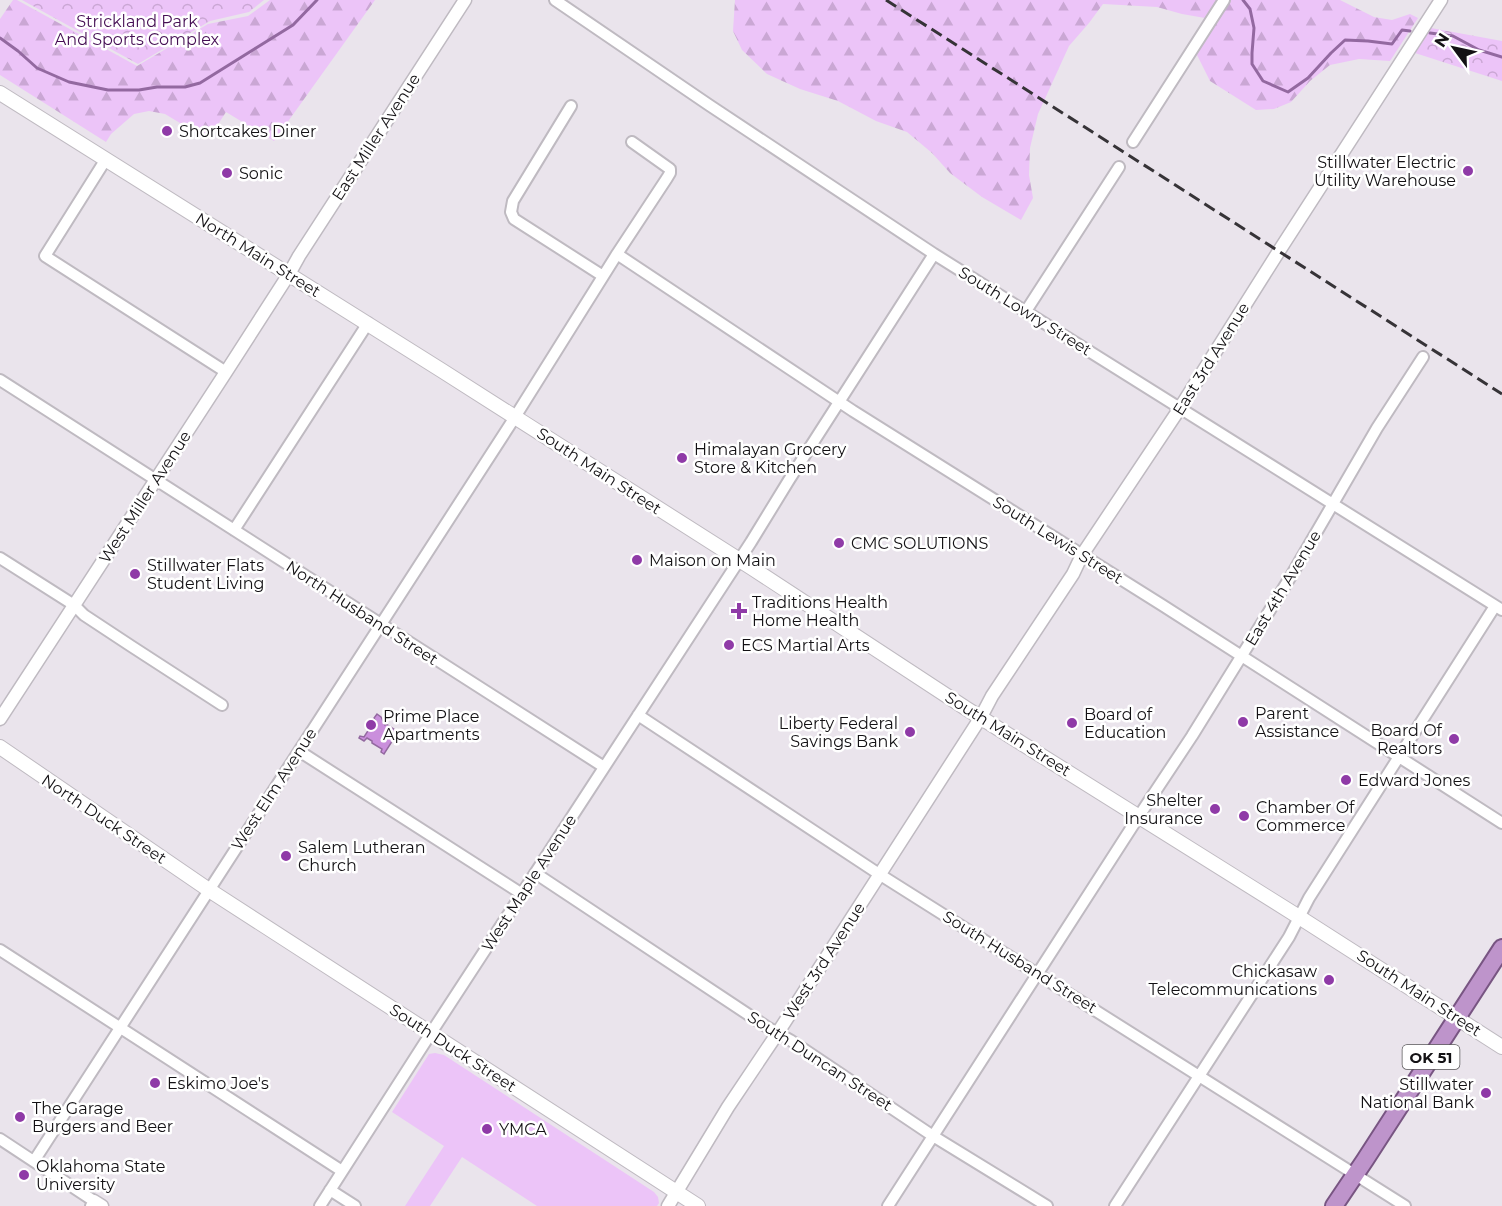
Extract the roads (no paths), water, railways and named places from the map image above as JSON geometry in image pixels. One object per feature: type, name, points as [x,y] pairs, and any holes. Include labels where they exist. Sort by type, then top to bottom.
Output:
[{"type":"highway","name":"OK 51","points":[[1334,1206],[1502,948]]},
{"type":"main road","name":"North Main Street","points":[[0,93],[515,417]]},
{"type":"main road","name":"South Main Street","points":[[515,417],[981,717],[1502,1047]]},
{"type":"main road","name":"North Duck Street","points":[[0,747],[209,890]]},
{"type":"main road","name":"South Duck Street","points":[[209,890],[698,1206]]},
{"type":"street","name":"East Miller Avenue","points":[[289,274],[465,0]]},
{"type":"street","name":"South Lowry Street","points":[[555,0],[934,254],[1499,608]]},
{"type":"street","points":[[1133,142],[1224,0]]},
{"type":"street","name":"East 3rd Avenue","points":[[981,717],[1082,555],[1180,408],[1441,0]]},
{"type":"street","points":[[571,106],[513,201],[511,212],[514,219],[603,276]]},
{"type":"street","name":"West Elm Avenue","points":[[34,1161],[515,417],[670,170],[632,142]]},
{"type":"street","points":[[106,159],[45,256],[226,372]]},
{"type":"street","points":[[1026,311],[1119,167]]},
{"type":"street","name":"South Lewis Street","points":[[617,254],[839,402],[1502,823]]},
{"type":"street","name":"West Maple Avenue","points":[[320,1206],[739,560],[934,254]]},
{"type":"street","name":"West Miller Avenue","points":[[0,719],[289,274]]},
{"type":"street","points":[[234,530],[368,323]]},
{"type":"street","name":"East 4th Avenue","points":[[888,1206],[1192,736],[1333,505],[1377,428],[1423,357]]},
{"type":"street","name":"North Husband Street","points":[[0,380],[604,767]]},
{"type":"street","points":[[0,558],[222,705]]},
{"type":"street","points":[[1115,1206],[1288,937],[1309,898],[1398,758],[1499,608]]},
{"type":"street","name":"South Husband Street","points":[[638,715],[879,874],[1405,1206]]},
{"type":"street","name":"West 3rd Avenue","points":[[668,1206],[728,1107],[981,717]]},
{"type":"street","points":[[299,751],[522,894]]},
{"type":"street","name":"South Duncan Street","points":[[535,873],[933,1136],[1047,1206]]},
{"type":"street","points":[[0,950],[342,1171]]},
{"type":"street","points":[[0,1139],[96,1204]]},
{"type":"street","points":[[330,1190],[355,1206]]},
{"type":"waterway","points":[[0,38],[37,68],[69,82],[108,90],[185,87],[200,83],[293,25],[317,0]]},
{"type":"waterway","points":[[1243,0],[1250,9],[1254,28],[1252,64],[1263,81],[1288,92],[1308,78],[1345,40],[1392,44],[1402,30],[1410,31]]},
{"type":"waterway","points":[[1430,33],[1453,36],[1479,50],[1502,57]]},
{"type":"railway","points":[[886,0],[1502,394]]},
{"type":"place","name":"Shortcakes Diner","points":[[167,131]]},
{"type":"place","name":"Stillwater Electric Utility Warehouse","points":[[1468,171]]},
{"type":"place","name":"Sonic","points":[[227,173]]},
{"type":"place","name":"Himalayan Grocery Store & Kitchen","points":[[682,458]]},
{"type":"place","name":"CMC SOLUTIONS","points":[[839,543]]},
{"type":"place","name":"Maison on Main","points":[[637,560]]},
{"type":"place","name":"Stillwater Flats Student Living","points":[[135,574]]},
{"type":"place","name":"Traditions Health Home Health","points":[[739,611]]},
{"type":"place","name":"ECS Martial Arts","points":[[729,645]]},
{"type":"place","name":"Parent Assistance","points":[[1243,722]]},
{"type":"place","name":"Board of Education","points":[[1072,723]]},
{"type":"place","name":"Prime Place Apartments","points":[[371,725]]},
{"type":"place","name":"Liberty Federal Savings Bank","points":[[910,732]]},
{"type":"place","name":"Board Of Realtors","points":[[1454,739]]},
{"type":"place","name":"Edward Jones","points":[[1346,780]]},
{"type":"place","name":"Shelter Insurance","points":[[1215,809]]},
{"type":"place","name":"Chamber Of Commerce","points":[[1244,816]]},
{"type":"place","name":"Salem Lutheran Church","points":[[286,856]]},
{"type":"place","name":"Chickasaw Telecommunications","points":[[1329,980]]},
{"type":"place","name":"Eskimo Joe's","points":[[155,1083]]},
{"type":"place","name":"Stillwater National Bank","points":[[1486,1093]]},
{"type":"place","name":"The Garage Burgers and Beer","points":[[20,1117]]},
{"type":"place","name":"YMCA","points":[[487,1129]]},
{"type":"place","name":"Oklahoma State University","points":[[24,1175]]},
{"type":"park label","name":"Strickland Park And Sports Complex","points":[[137,30]]}]
